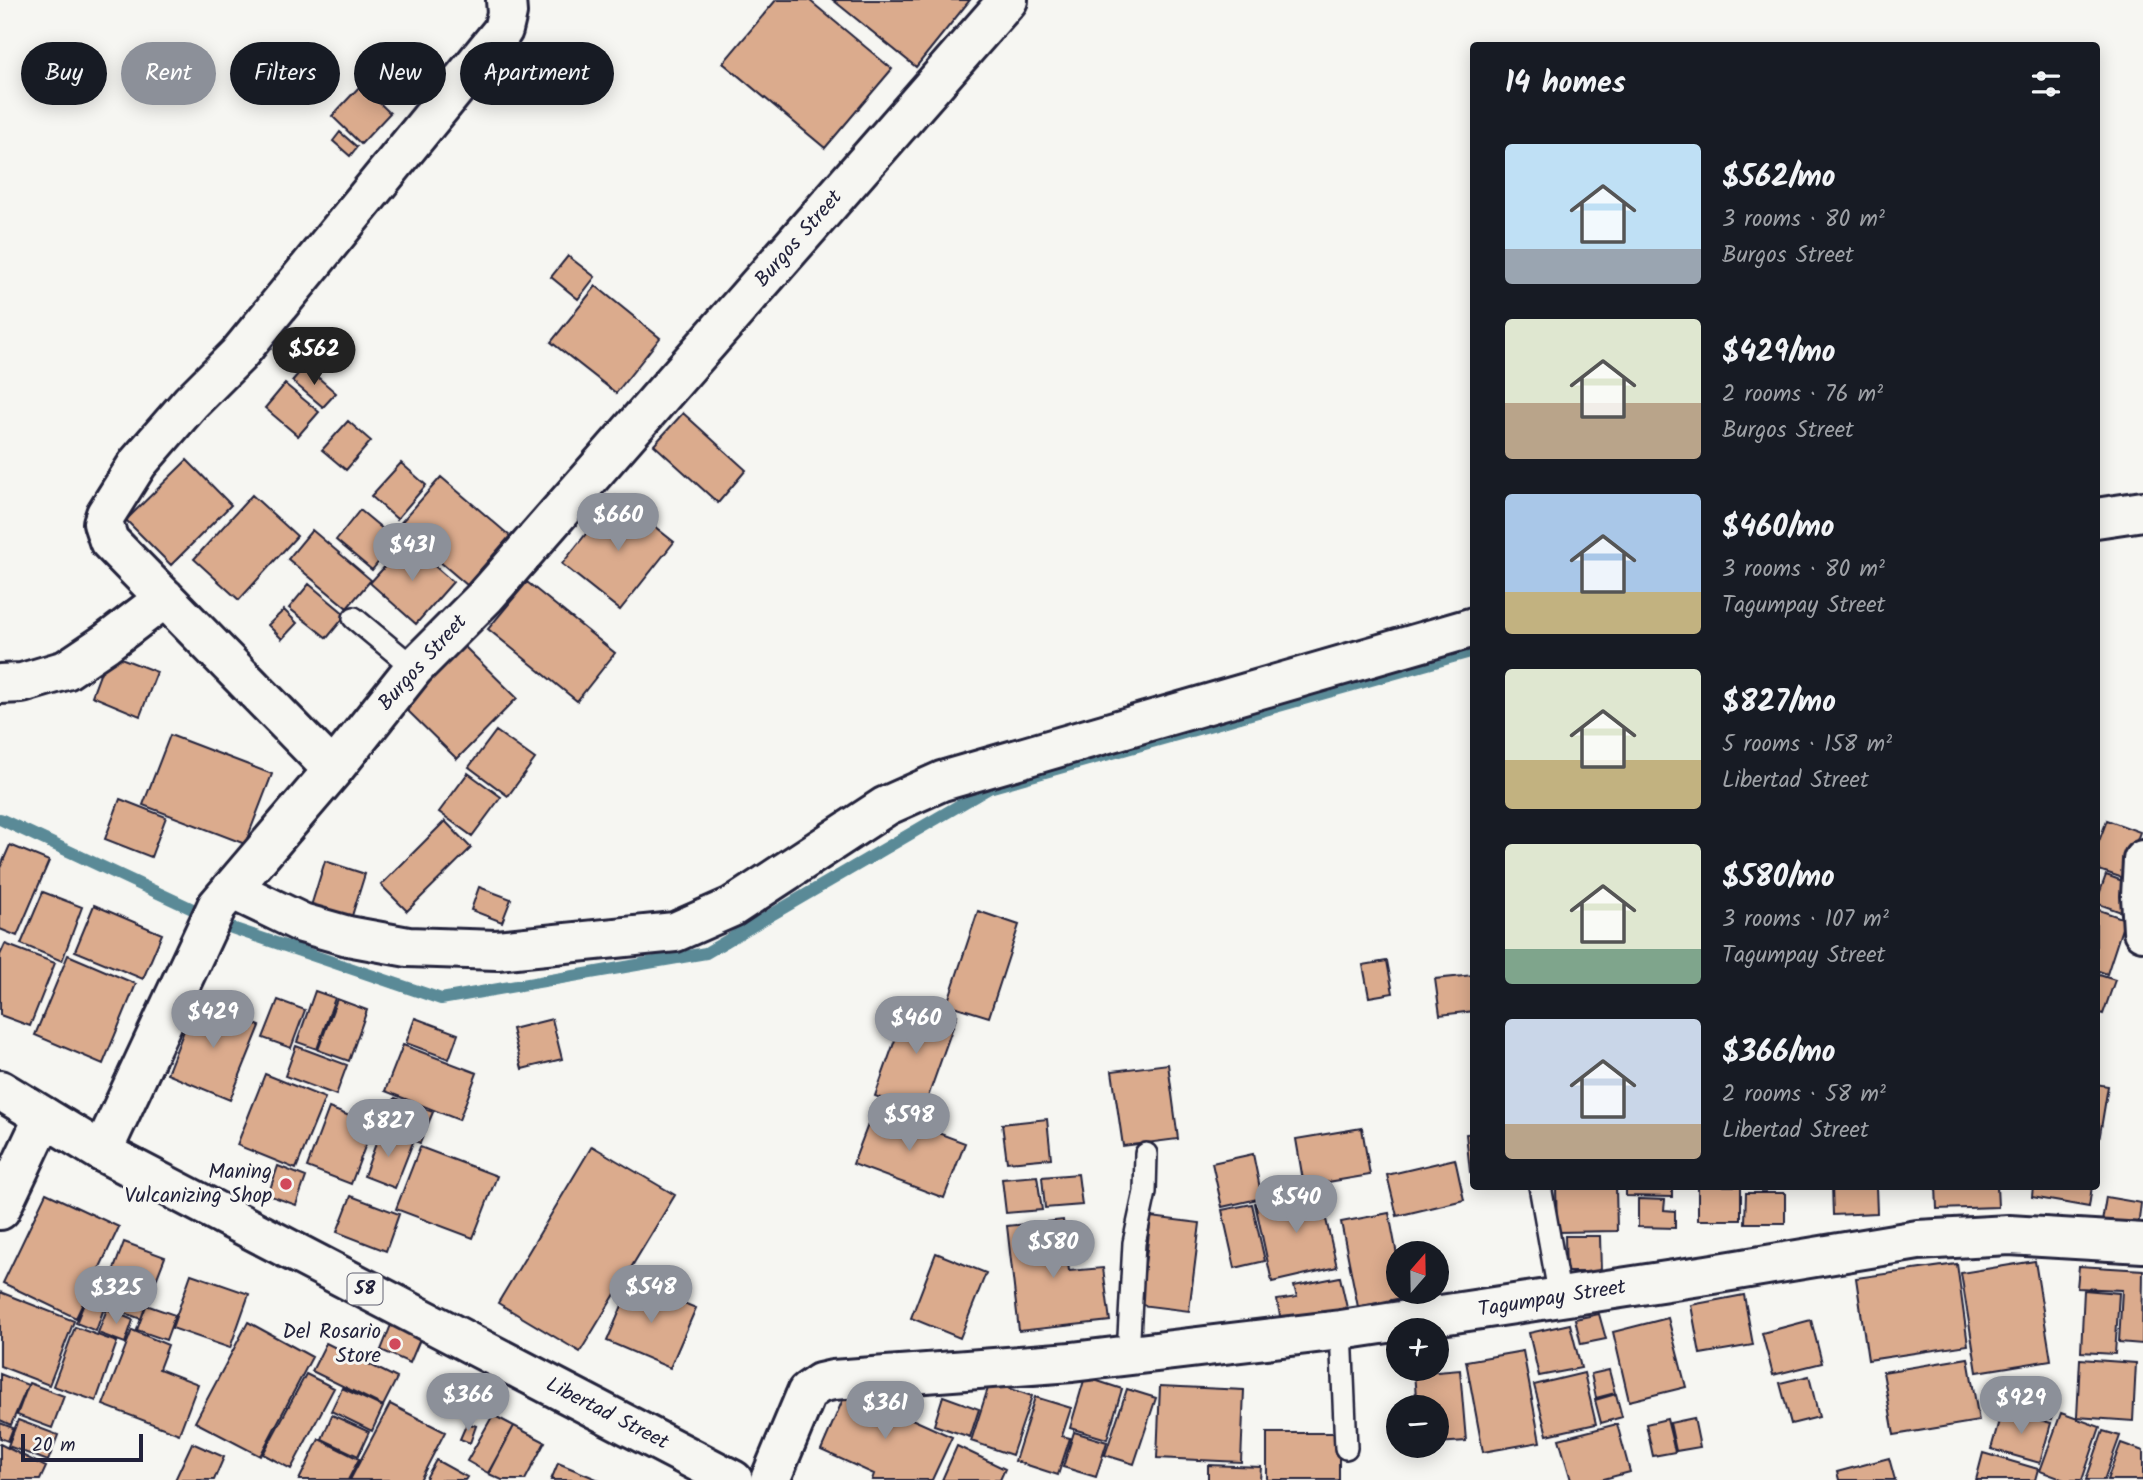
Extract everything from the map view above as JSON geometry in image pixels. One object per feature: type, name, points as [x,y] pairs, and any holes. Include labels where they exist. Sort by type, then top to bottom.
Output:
[{"type":"main road","points":[[333,770],[109,541],[103,523],[138,463],[191,402],[238,355],[503,30],[507,13],[506,0]]},
{"type":"main road","name":"Burgos Street","points":[[102,1152],[217,906],[333,770],[414,668],[486,596],[1008,0]]},
{"type":"main road","points":[[2100,517],[2143,511]]},
{"type":"main road","points":[[0,684],[22,683],[66,670],[165,598]]},
{"type":"main road","points":[[231,889],[302,923],[348,936],[408,947],[497,950],[674,932],[732,907],[886,806],[942,781],[1470,628]]},
{"type":"main road","points":[[2143,860],[2143,931]]},
{"type":"main road","name":"Libertad Street","points":[[0,1090],[102,1152],[733,1480]]},
{"type":"main road","points":[[0,1210],[44,1117]]},
{"type":"main road","name":"Tagumpay Street","points":[[770,1480],[807,1392],[820,1383],[833,1380],[1072,1362],[1341,1330],[1560,1298],[1918,1240],[2009,1235],[2143,1242]]},
{"type":"lane","points":[[354,618],[414,668]]},
{"type":"lane","points":[[1128,1355],[1134,1243],[1145,1192],[1146,1154]]},
{"type":"lane","points":[[1542,1190],[1560,1298]]},
{"type":"lane","points":[[1341,1330],[1346,1448]]},
{"type":"building","points":[[776,0],[809,0],[892,69],[825,148],[723,63]]},
{"type":"building","points":[[833,0],[970,0],[916,67]]},
{"type":"building","points":[[354,92],[354,105],[382,105],[390,113],[361,144],[332,116]]},
{"type":"building","points":[[340,132],[357,147],[350,156],[333,141]]},
{"type":"building","points":[[568,256],[595,277],[578,299],[551,277]]},
{"type":"building","points":[[596,286],[660,338],[616,393],[551,342]]},
{"type":"building","points":[[305,366],[336,393],[323,407],[292,381]]},
{"type":"building","points":[[285,384],[319,412],[298,436],[265,408]]},
{"type":"building","points":[[683,413],[746,470],[718,503],[654,445]]},
{"type":"building","points":[[348,421],[371,441],[346,470],[322,450]]},
{"type":"building","points":[[187,460],[231,505],[171,565],[126,520]]},
{"type":"building","points":[[401,463],[426,485],[397,519],[371,496]]},
{"type":"building","points":[[441,477],[510,536],[467,585],[398,526]]},
{"type":"building","points":[[252,495],[297,536],[239,600],[194,559]]},
{"type":"building","points":[[616,496],[674,542],[620,610],[562,564]]},
{"type":"building","points":[[360,510],[396,540],[372,570],[336,540]]},
{"type":"building","points":[[312,530],[371,580],[347,608],[288,559]]},
{"type":"building","points":[[407,542],[453,582],[416,624],[370,583]]},
{"type":"building","points":[[527,582],[615,653],[577,701],[488,629]]},
{"type":"building","points":[[309,584],[346,615],[327,638],[289,608]]},
{"type":"building","points":[[284,610],[297,623],[282,639],[268,625]]},
{"type":"building","points":[[463,645],[517,698],[457,759],[403,706]]},
{"type":"building","points":[[108,653],[157,672],[140,716],[92,696]]},
{"type":"building","points":[[496,731],[535,759],[508,796],[469,767]]},
{"type":"building","points":[[170,735],[272,774],[245,844],[143,805]]},
{"type":"building","points":[[468,773],[501,797],[472,836],[439,812]]},
{"type":"building","points":[[120,799],[166,817],[151,857],[105,839]]},
{"type":"building","points":[[2107,820],[2140,832],[2123,878],[2100,870],[2100,838]]},
{"type":"building","points":[[445,821],[471,848],[407,911],[381,885]]},
{"type":"building","points":[[10,845],[49,861],[17,936],[0,929],[0,868]]},
{"type":"building","points":[[325,861],[365,874],[351,919],[311,906]]},
{"type":"building","points":[[2106,875],[2131,884],[2121,912],[2100,904],[2100,892]]},
{"type":"building","points":[[479,887],[511,899],[502,922],[471,910]]},
{"type":"building","points":[[43,892],[82,907],[62,961],[21,944]]},
{"type":"building","points":[[94,905],[162,934],[143,979],[75,951]]},
{"type":"building","points":[[2100,910],[2125,919],[2107,974],[2100,971]]},
{"type":"building","points":[[978,911],[1019,925],[989,1017],[947,1004]]},
{"type":"building","points":[[5,944],[55,963],[30,1026],[0,1015],[0,955]]},
{"type":"building","points":[[68,955],[136,984],[103,1064],[35,1035]]},
{"type":"building","points":[[1387,961],[1393,993],[1369,997],[1363,965]]},
{"type":"building","points":[[1470,975],[1470,1011],[1440,1015],[1435,979]]},
{"type":"building","points":[[2100,975],[2115,980],[2103,1014],[2100,1013]]},
{"type":"building","points":[[315,991],[335,998],[317,1049],[297,1042]]},
{"type":"building","points":[[910,998],[957,1015],[922,1114],[875,1096]]},
{"type":"building","points":[[337,999],[367,1010],[349,1061],[318,1050]]},
{"type":"building","points":[[196,1000],[260,1026],[230,1100],[167,1074]]},
{"type":"building","points":[[278,1000],[305,1010],[291,1048],[263,1038]]},
{"type":"building","points":[[415,1018],[458,1034],[449,1059],[406,1043]]},
{"type":"building","points":[[552,1019],[562,1059],[522,1069],[512,1029]]},
{"type":"building","points":[[403,1045],[477,1073],[459,1120],[385,1091]]},
{"type":"building","points":[[296,1046],[347,1065],[336,1095],[285,1076]]},
{"type":"building","points":[[1168,1064],[1178,1139],[1123,1146],[1112,1071]]},
{"type":"building","points":[[265,1074],[325,1098],[296,1169],[237,1145]]},
{"type":"building","points":[[2100,1085],[2108,1086],[2100,1135]]},
{"type":"building","points":[[395,1098],[433,1112],[420,1143],[383,1129]]},
{"type":"building","points":[[329,1108],[373,1125],[351,1184],[307,1167]]},
{"type":"building","points":[[874,1109],[965,1143],[944,1198],[853,1164]]},
{"type":"building","points":[[1047,1119],[1051,1158],[1007,1162],[1002,1124]]},
{"type":"building","points":[[1362,1128],[1370,1175],[1304,1186],[1296,1139]]},
{"type":"building","points":[[381,1130],[413,1142],[395,1188],[364,1176]]},
{"type":"building","points":[[1466,1134],[1470,1134],[1470,1172]]},
{"type":"building","points":[[592,1146],[675,1195],[580,1352],[498,1303]]},
{"type":"building","points":[[420,1147],[497,1176],[473,1238],[396,1209]]},
{"type":"building","points":[[1253,1154],[1262,1198],[1222,1207],[1212,1163]]},
{"type":"building","points":[[1455,1159],[1464,1200],[1397,1216],[1387,1175]]},
{"type":"building","points":[[278,1166],[306,1177],[296,1205],[268,1195]]},
{"type":"building","points":[[1078,1174],[1082,1205],[1045,1208],[1042,1177]]},
{"type":"building","points":[[1037,1176],[1042,1210],[1006,1213],[1002,1179]]},
{"type":"building","points":[[1319,1189],[1337,1267],[1272,1282],[1255,1203]]},
{"type":"building","points":[[1556,1190],[1616,1190],[1617,1231],[1557,1232]]},
{"type":"building","points":[[1626,1190],[1672,1190],[1672,1197],[1626,1196]]},
{"type":"building","points":[[1698,1190],[1741,1190],[1741,1220],[1698,1220]]},
{"type":"building","points":[[1832,1190],[1876,1190],[1877,1213],[1833,1215]]},
{"type":"building","points":[[1936,1190],[1997,1190],[1998,1207],[1937,1209]]},
{"type":"building","points":[[2033,1190],[2091,1190],[2089,1207],[2032,1197]]},
{"type":"building","points":[[46,1193],[119,1227],[76,1318],[3,1283]]},
{"type":"building","points":[[1746,1193],[1785,1193],[1785,1223],[1745,1223]]},
{"type":"building","points":[[351,1196],[399,1214],[386,1251],[337,1232]]},
{"type":"building","points":[[2106,1197],[2141,1203],[2138,1228],[2102,1222]]},
{"type":"building","points":[[1638,1199],[1665,1200],[1664,1210],[1675,1211],[1675,1228],[1638,1227]]},
{"type":"building","points":[[1252,1204],[1265,1261],[1235,1268],[1222,1210]]},
{"type":"building","points":[[1389,1213],[1394,1241],[1386,1241],[1386,1301],[1358,1307],[1341,1222]]},
{"type":"building","points":[[1151,1217],[1200,1223],[1189,1311],[1140,1305]]},
{"type":"building","points":[[1063,1220],[1069,1271],[1103,1268],[1110,1321],[1019,1331],[1007,1226]]},
{"type":"building","points":[[1565,1236],[1600,1236],[1601,1272],[1566,1272]]},
{"type":"building","points":[[124,1242],[165,1257],[141,1319],[101,1304]]},
{"type":"building","points":[[936,1253],[986,1273],[960,1338],[911,1318]]},
{"type":"building","points":[[2035,1261],[2051,1360],[1977,1372],[1961,1273]]},
{"type":"building","points":[[1957,1264],[1968,1345],[1868,1360],[1856,1278]]},
{"type":"building","points":[[2079,1266],[2143,1270],[2142,1344],[2119,1342],[2122,1290],[2077,1288]]},
{"type":"building","points":[[191,1274],[249,1294],[230,1348],[172,1328]]},
{"type":"building","points":[[1340,1277],[1347,1308],[1281,1321],[1277,1300],[1297,1297],[1294,1286]]},
{"type":"building","points":[[632,1282],[696,1308],[670,1368],[607,1341]]},
{"type":"building","points":[[2084,1290],[2119,1293],[2115,1354],[2081,1352]]},
{"type":"building","points":[[0,1292],[74,1321],[49,1385],[0,1366]]},
{"type":"building","points":[[1744,1295],[1753,1345],[1700,1354],[1691,1305]]},
{"type":"building","points":[[85,1301],[104,1308],[96,1331],[76,1323]]},
{"type":"building","points":[[146,1305],[175,1315],[166,1340],[137,1330]]},
{"type":"building","points":[[107,1309],[133,1320],[125,1343],[98,1333]]},
{"type":"building","points":[[1599,1314],[1606,1339],[1581,1344],[1575,1319]]},
{"type":"building","points":[[1668,1318],[1686,1387],[1629,1401],[1613,1332]]},
{"type":"building","points":[[1811,1320],[1822,1363],[1773,1375],[1762,1333]]},
{"type":"building","points":[[248,1322],[312,1357],[260,1456],[195,1422]]},
{"type":"building","points":[[1570,1324],[1581,1368],[1539,1376],[1529,1333]]},
{"type":"building","points":[[391,1325],[421,1337],[410,1363],[381,1350]]},
{"type":"building","points":[[75,1327],[117,1342],[96,1401],[53,1386]]},
{"type":"building","points":[[132,1330],[168,1345],[159,1369],[198,1384],[179,1434],[103,1405]]},
{"type":"building","points":[[326,1343],[397,1378],[383,1406],[312,1371]]},
{"type":"building","points":[[1523,1351],[1540,1442],[1483,1452],[1466,1361]]},
{"type":"building","points":[[1968,1358],[1979,1421],[1894,1435],[1883,1372]]},
{"type":"building","points":[[2080,1359],[2136,1363],[2133,1421],[2077,1417]]},
{"type":"building","points":[[1460,1370],[1466,1441],[1449,1442],[1449,1395],[1416,1395],[1415,1381],[1449,1381],[1449,1371]]},
{"type":"building","points":[[1609,1370],[1615,1393],[1596,1398],[1591,1374]]},
{"type":"building","points":[[1584,1373],[1596,1424],[1547,1435],[1534,1385]]},
{"type":"building","points":[[0,1374],[28,1385],[11,1425],[0,1420]]},
{"type":"building","points":[[306,1374],[334,1388],[291,1469],[263,1454]]},
{"type":"building","points":[[1809,1376],[1819,1417],[1791,1424],[1780,1383]]},
{"type":"building","points":[[1085,1377],[1122,1389],[1107,1439],[1070,1428]]},
{"type":"building","points":[[990,1382],[1032,1396],[1012,1455],[971,1441]]},
{"type":"building","points":[[29,1383],[64,1396],[52,1428],[17,1415]]},
{"type":"building","points":[[2020,1385],[2058,1395],[2051,1419],[2014,1408]]},
{"type":"building","points":[[1160,1386],[1244,1390],[1241,1462],[1157,1458]]},
{"type":"building","points":[[342,1388],[383,1407],[372,1431],[331,1411]]},
{"type":"building","points":[[1127,1389],[1156,1398],[1134,1464],[1105,1455]]},
{"type":"building","points":[[847,1390],[952,1437],[932,1480],[872,1480],[874,1474],[821,1450]]},
{"type":"building","points":[[1616,1394],[1622,1417],[1601,1423],[1595,1400]]},
{"type":"building","points":[[943,1396],[979,1409],[970,1437],[934,1425]]},
{"type":"building","points":[[1035,1397],[1071,1408],[1062,1436],[1070,1438],[1058,1475],[1015,1461]]},
{"type":"building","points":[[390,1404],[445,1432],[420,1480],[350,1480]]},
{"type":"building","points":[[2002,1410],[2051,1423],[2040,1463],[1991,1449]]},
{"type":"building","points":[[2061,1413],[2100,1427],[2082,1480],[2064,1480],[2040,1471]]},
{"type":"building","points":[[332,1415],[369,1432],[358,1456],[322,1439]]},
{"type":"building","points":[[493,1415],[514,1426],[488,1473],[467,1461]]},
{"type":"building","points":[[1694,1418],[1700,1447],[1676,1451],[1670,1423]]},
{"type":"building","points":[[1667,1419],[1675,1452],[1653,1456],[1646,1424]]},
{"type":"building","points":[[18,1420],[58,1435],[48,1461],[8,1446]]},
{"type":"building","points":[[0,1423],[13,1428],[8,1441],[0,1438]]},
{"type":"building","points":[[467,1423],[476,1426],[470,1443],[460,1439]]},
{"type":"building","points":[[1617,1424],[1630,1472],[1600,1480],[1571,1480],[1559,1439]]},
{"type":"building","points":[[514,1426],[545,1442],[525,1480],[502,1480],[489,1474]]},
{"type":"building","points":[[2103,1431],[2120,1436],[2104,1480],[2086,1480]]},
{"type":"building","points":[[1074,1432],[1107,1442],[1096,1477],[1063,1467]]},
{"type":"building","points":[[1267,1433],[1339,1433],[1339,1480],[1267,1480]]},
{"type":"building","points":[[319,1439],[359,1459],[348,1480],[299,1480]]},
{"type":"building","points":[[192,1443],[224,1457],[214,1480],[175,1480]]},
{"type":"building","points":[[2121,1443],[2143,1451],[2143,1480],[2107,1480]]},
{"type":"building","points":[[0,1444],[46,1467],[40,1480],[0,1480]]},
{"type":"building","points":[[957,1446],[1005,1469],[1000,1480],[942,1480]]},
{"type":"building","points":[[1983,1453],[2038,1469],[2035,1480],[1976,1480]]},
{"type":"building","points":[[1889,1458],[1895,1480],[1839,1480],[1837,1472]]},
{"type":"building","points":[[436,1460],[467,1477],[465,1480],[425,1480]]},
{"type":"building","points":[[558,1463],[599,1480],[551,1480]]},
{"type":"building","points":[[1208,1465],[1261,1467],[1260,1480],[1208,1480]]},
{"type":"waterway","points":[[232,928],[441,999],[706,953],[989,788],[1470,652]]},
{"type":"waterway","points":[[0,819],[201,913]]},
{"type":"place","name":"Maning Vulcanizing Shop","points":[[286,1184]]},
{"type":"place","name":"Del Rosario Store","points":[[395,1344]]}]
